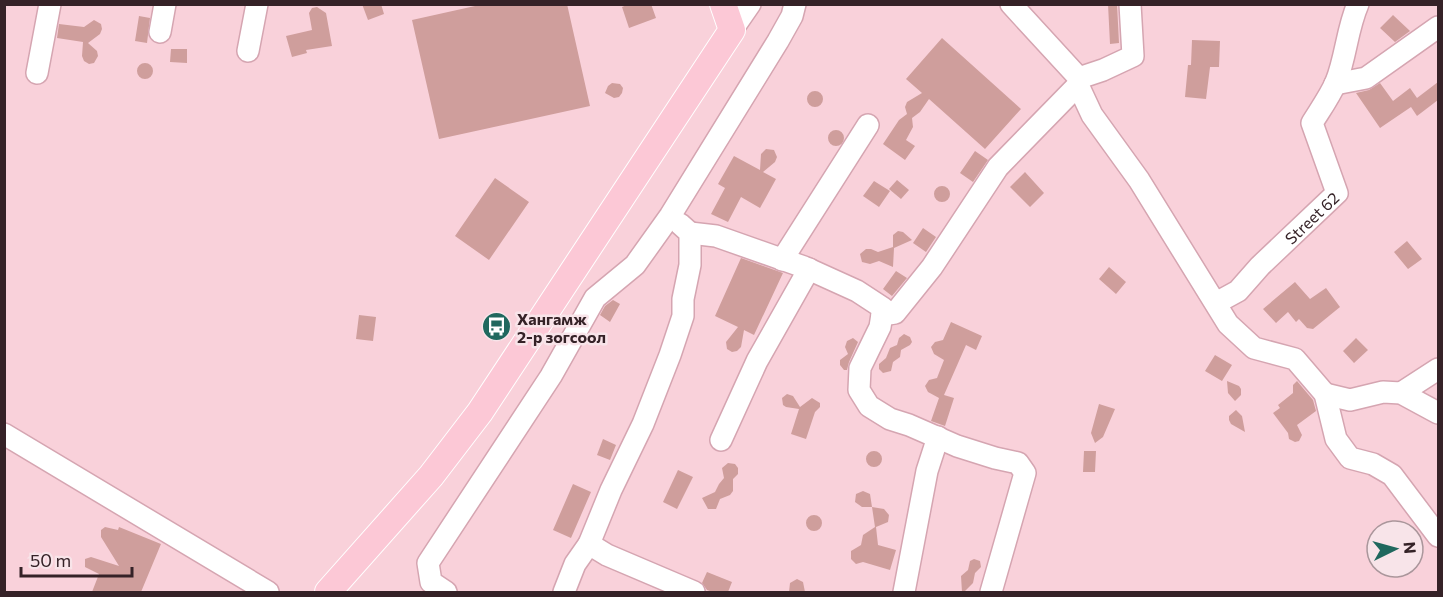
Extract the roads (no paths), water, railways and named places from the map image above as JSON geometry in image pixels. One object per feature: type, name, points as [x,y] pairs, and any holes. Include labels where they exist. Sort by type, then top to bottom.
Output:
[{"type":"main road","points":[[328,592],[431,476],[480,412],[732,30],[723,4]]},
{"type":"street","points":[[37,73],[50,4]]},
{"type":"street","points":[[160,32],[165,4]]},
{"type":"street","points":[[248,51],[257,4]]},
{"type":"street","points":[[732,30],[750,4]]},
{"type":"street","points":[[446,592],[431,582],[428,563],[551,376],[595,298],[635,266],[670,216],[778,41],[792,16],[795,4]]},
{"type":"street","points":[[1011,4],[1078,82],[1092,115],[1110,144],[1139,180],[1228,324],[1254,348],[1295,359],[1325,394],[1336,439],[1350,458],[1373,464],[1392,475],[1438,536]]},
{"type":"street","points":[[882,315],[896,313],[932,267],[998,167],[1078,82],[1133,56],[1130,4]]},
{"type":"street","name":"Street 62","points":[[1216,303],[1238,291],[1260,266],[1337,193],[1312,123],[1335,84],[1351,20],[1358,4]]},
{"type":"street","points":[[1335,84],[1366,78],[1438,27]]},
{"type":"street","points":[[782,260],[868,125]]},
{"type":"street","points":[[670,216],[690,233],[716,236],[809,269],[857,291],[883,308],[880,327],[860,368],[859,390],[869,406],[890,419],[957,446],[1018,463],[1025,473],[991,592]]},
{"type":"street","points":[[564,592],[575,564],[589,544],[611,490],[643,424],[670,355],[683,316],[683,299],[690,265],[690,233]]},
{"type":"street","points":[[721,440],[757,361],[809,269]]},
{"type":"street","points":[[1401,393],[1438,369]]},
{"type":"street","points":[[1325,394],[1350,400],[1383,392],[1401,393],[1438,413]]},
{"type":"street","points":[[4,435],[268,592]]},
{"type":"street","points":[[904,592],[927,471],[938,437]]},
{"type":"street","points":[[589,544],[607,555],[694,592]]},
{"type":"place","name":"Хангамж 2-р зогсоол","points":[[496,327]]}]
